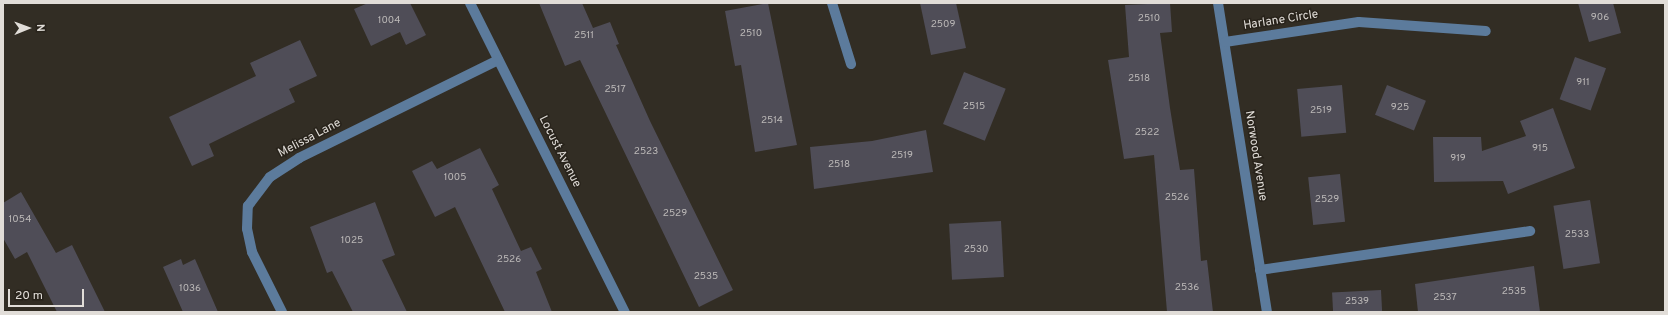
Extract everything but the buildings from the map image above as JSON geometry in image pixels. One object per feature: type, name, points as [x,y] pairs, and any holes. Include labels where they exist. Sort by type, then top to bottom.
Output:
[{"type":"street","name":"Locust Avenue","points":[[470,3],[624,312]]},
{"type":"street","points":[[832,3],[851,64]]},
{"type":"street","name":"Norwood Avenue","points":[[1218,3],[1267,312]]},
{"type":"street","name":"Harlane Circle","points":[[1225,42],[1359,22],[1486,31]]},
{"type":"street","name":"Melissa Lane","points":[[282,312],[252,252],[247,229],[248,206],[270,176],[299,158],[498,60]]},
{"type":"street","points":[[1260,270],[1530,231]]}]
